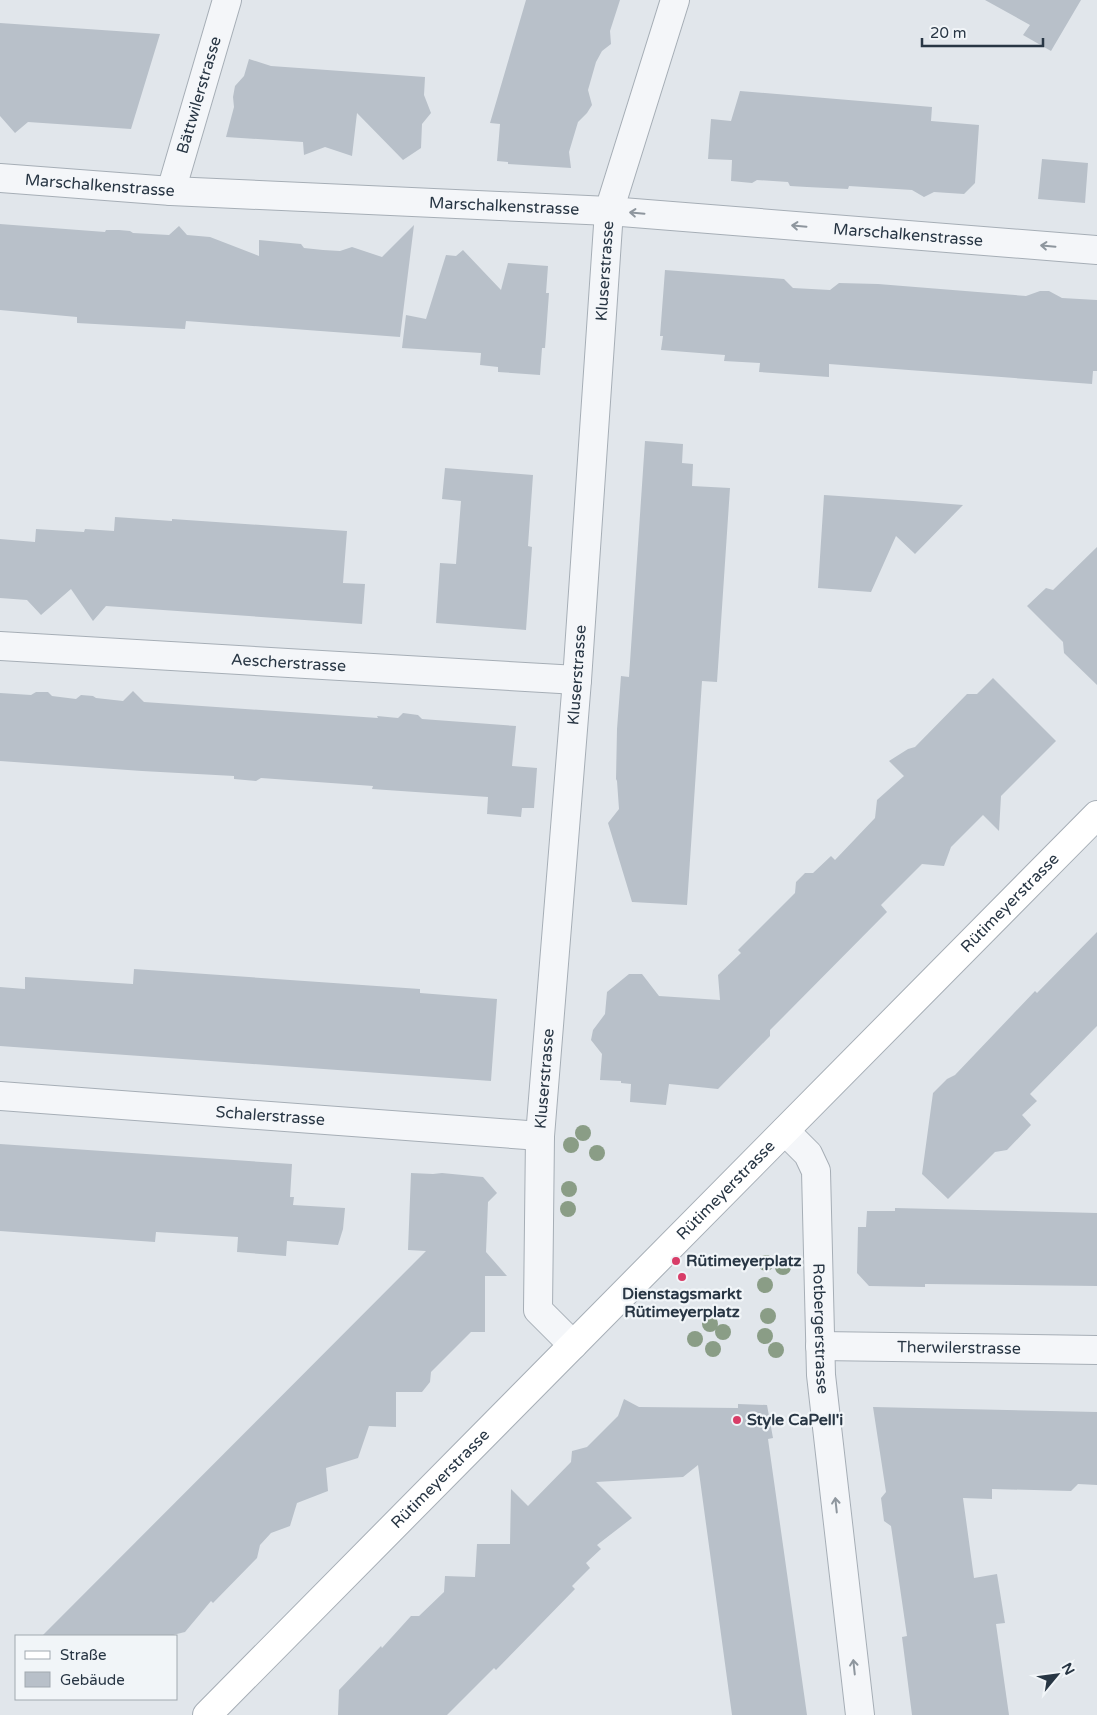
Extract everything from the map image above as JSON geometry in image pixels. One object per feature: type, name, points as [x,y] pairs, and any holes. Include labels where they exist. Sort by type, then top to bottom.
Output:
[{"type":"main road","name":"Rütimeyerstrasse","points":[[207,1715],[1097,815]]},
{"type":"street","name":"Bättwilerstrasse","points":[[171,191],[227,0]]},
{"type":"street","name":"Kluserstrasse","points":[[573,1345],[538,1310],[540,1136],[576,680],[609,211],[675,0]]},
{"type":"street","name":"Marschalkenstrasse","points":[[0,178],[171,191],[609,211],[1097,250]]},
{"type":"street","name":"Aescherstrasse","points":[[0,646],[576,680]]},
{"type":"street","name":"Schalerstrasse","points":[[0,1096],[540,1136]]},
{"type":"street","name":"Rotbergerstrasse","points":[[785,1131],[808,1154],[816,1171],[821,1375],[860,1715]]},
{"type":"street","name":"Therwilerstrasse","points":[[820,1346],[1097,1350]]},
{"type":"building","points":[[526,0],[620,0],[610,31],[611,44],[602,51],[596,62],[588,90],[592,105],[578,122],[569,152],[571,168],[508,164],[508,162],[497,161],[500,124],[490,123]]},
{"type":"building","points":[[985,0],[1081,0],[1051,51],[1023,35],[1030,25]]},
{"type":"building","points":[[0,23],[160,34],[131,129],[28,122],[15,133],[0,116]]},
{"type":"building","points":[[249,59],[271,66],[425,77],[424,95],[431,113],[422,124],[421,148],[403,160],[357,113],[352,156],[325,147],[304,155],[303,142],[226,137],[234,107],[235,86],[244,76]]},
{"type":"building","points":[[740,91],[932,107],[931,121],[979,125],[975,183],[964,194],[934,192],[924,197],[912,190],[849,186],[848,189],[790,186],[788,182],[757,180],[752,183],[731,181],[732,160],[708,159],[711,119],[731,121]]},
{"type":"building","points":[[1042,159],[1088,163],[1085,203],[1038,199]]},
{"type":"building","points":[[0,224],[105,232],[106,230],[119,230],[133,233],[169,235],[179,226],[187,235],[210,237],[259,256],[259,240],[301,244],[304,248],[323,250],[340,251],[352,247],[382,257],[414,225],[400,337],[186,321],[185,329],[77,323],[77,317],[0,310]]},
{"type":"building","points":[[463,250],[501,290],[508,263],[548,266],[546,293],[549,293],[545,348],[542,348],[540,375],[498,372],[498,367],[480,365],[481,353],[402,348],[406,315],[426,319],[446,255],[456,256]]},
{"type":"building","points":[[665,270],[784,279],[793,288],[830,290],[839,283],[878,284],[1026,296],[1040,291],[1049,291],[1062,298],[1097,300],[1097,371],[1093,371],[1092,384],[829,364],[829,377],[759,372],[760,363],[724,361],[725,355],[661,350],[663,336],[660,336]]},
{"type":"building","points":[[645,441],[683,444],[682,463],[693,464],[692,486],[730,488],[717,682],[702,681],[687,905],[632,902],[608,823],[619,809],[616,779],[617,729],[621,676],[629,677]]},
{"type":"building","points":[[445,468],[533,475],[528,546],[532,547],[526,630],[436,623],[440,563],[456,564],[461,501],[442,499]]},
{"type":"building","points":[[824,495],[963,505],[915,554],[896,536],[871,592],[818,588]]},
{"type":"building","points":[[115,517],[347,531],[343,583],[365,584],[362,624],[106,606],[93,621],[71,589],[41,615],[27,600],[0,598],[0,539],[35,542],[36,529],[84,532],[85,529],[114,531]]},
{"type":"building","points":[[1097,547],[1097,685],[1064,653],[1063,642],[1027,606],[1046,588],[1053,590]]},
{"type":"building","points":[[993,678],[1056,741],[1001,796],[999,831],[983,815],[951,847],[944,866],[922,864],[881,905],[887,912],[770,1030],[770,1036],[718,1089],[669,1084],[666,1105],[630,1102],[631,1084],[621,1083],[621,1081],[600,1080],[602,1054],[591,1040],[593,1030],[605,1014],[607,992],[629,974],[642,974],[659,996],[720,1000],[718,975],[741,953],[738,950],[795,893],[796,882],[805,873],[813,873],[831,856],[835,860],[875,818],[877,800],[904,776],[889,761],[908,749],[915,747],[967,694],[977,694]]},
{"type":"building","points":[[133,691],[144,702],[378,718],[377,716],[398,718],[403,713],[418,715],[422,719],[516,726],[512,766],[537,768],[534,808],[522,808],[521,817],[487,814],[488,797],[372,789],[373,786],[261,778],[256,781],[234,779],[234,776],[0,761],[0,693],[31,695],[36,692],[48,692],[52,696],[76,699],[81,695],[123,701]]},
{"type":"building","points":[[1097,932],[1097,1026],[1030,1094],[1037,1101],[1022,1115],[1031,1125],[1007,1150],[995,1152],[948,1199],[922,1174],[933,1093],[947,1079],[955,1075],[1035,991],[1037,993]]},
{"type":"building","points":[[134,969],[420,989],[420,993],[497,999],[491,1081],[0,1046],[0,987],[25,989],[25,977],[133,984]]},
{"type":"building","points":[[0,1144],[292,1164],[290,1197],[294,1197],[293,1205],[345,1208],[343,1229],[338,1245],[287,1241],[286,1256],[237,1252],[238,1237],[156,1232],[155,1242],[0,1231]]},
{"type":"building","points":[[411,1173],[442,1173],[483,1177],[497,1193],[488,1202],[486,1252],[507,1276],[485,1276],[485,1332],[471,1332],[431,1372],[430,1382],[422,1392],[396,1392],[396,1427],[369,1426],[358,1458],[326,1468],[328,1491],[297,1503],[290,1526],[271,1533],[260,1545],[257,1558],[213,1603],[211,1601],[185,1632],[173,1635],[43,1635],[426,1251],[408,1250]]},
{"type":"building","points":[[895,1208],[1097,1213],[1097,1286],[925,1284],[925,1287],[869,1286],[857,1273],[858,1227],[866,1227],[867,1211],[895,1211]]},
{"type":"building","points":[[624,1399],[639,1407],[738,1408],[738,1404],[767,1405],[773,1438],[768,1439],[807,1715],[732,1715],[698,1465],[683,1477],[596,1482],[632,1518],[597,1545],[601,1549],[586,1563],[590,1568],[572,1586],[575,1589],[496,1670],[494,1668],[447,1715],[338,1715],[339,1690],[381,1646],[382,1648],[411,1616],[419,1616],[444,1592],[445,1576],[475,1577],[477,1544],[510,1544],[511,1489],[528,1506],[571,1462],[572,1451],[587,1447],[618,1416]]},
{"type":"building","points":[[873,1407],[1097,1412],[1097,1485],[1078,1484],[1071,1491],[992,1489],[992,1499],[963,1498],[974,1578],[997,1574],[1005,1623],[996,1624],[1009,1715],[912,1715],[902,1637],[907,1636],[891,1526],[884,1521],[881,1498],[886,1492]]},
{"type":"place","name":"Rütimeyerplatz","points":[[676,1261]]},
{"type":"place","name":"Dienstagsmarkt Rütimeyerplatz","points":[[682,1277]]},
{"type":"place","name":"Style CaPell'i","points":[[737,1420]]}]
